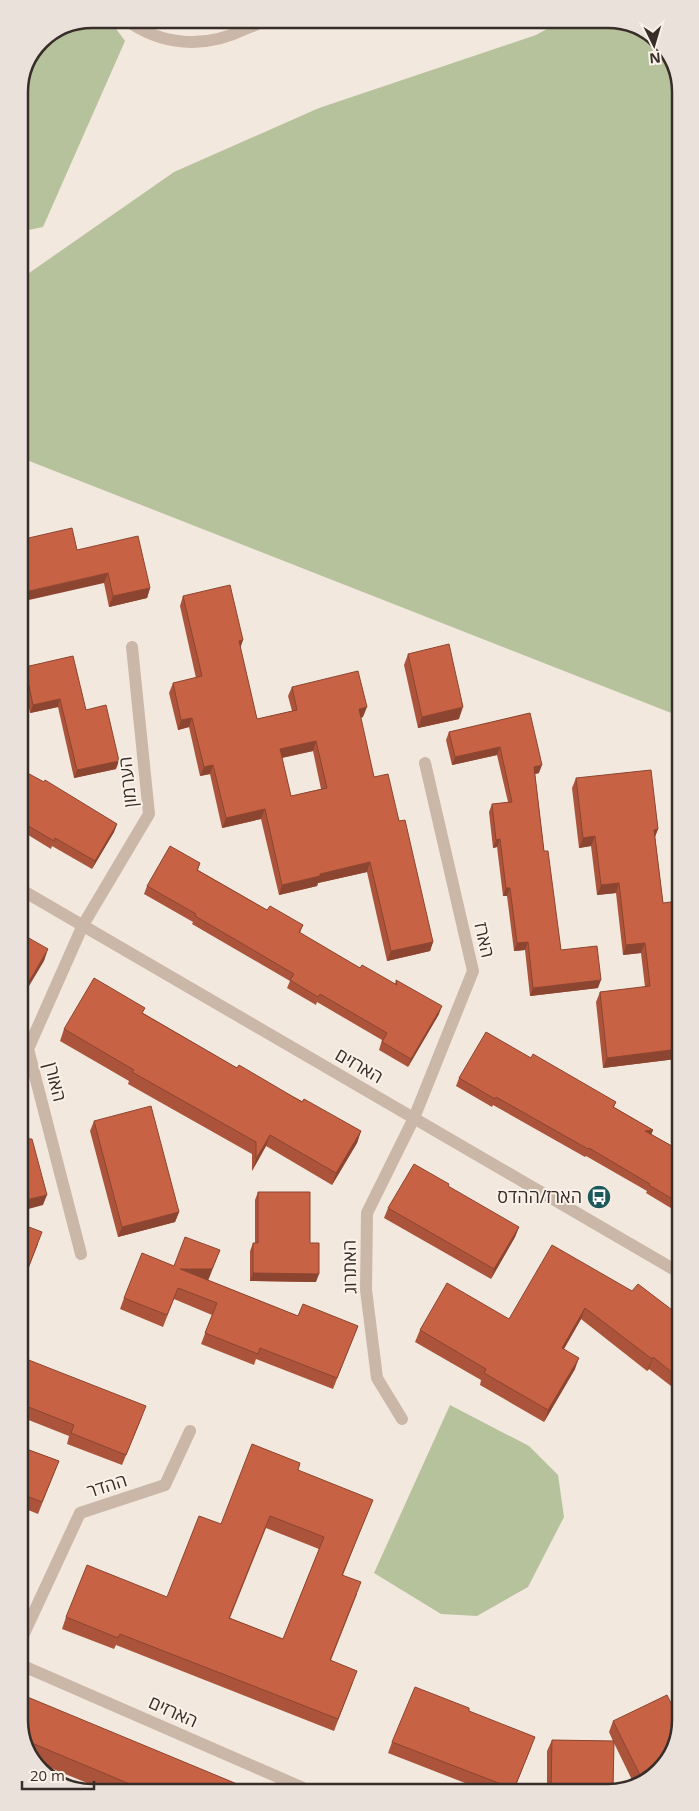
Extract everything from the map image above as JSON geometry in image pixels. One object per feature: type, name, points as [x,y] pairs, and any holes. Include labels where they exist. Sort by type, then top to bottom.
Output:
[{"type":"street","points":[[137,28],[172,40],[196,43],[230,37],[248,28]]},
{"type":"street","name":"הערמון","points":[[83,925],[149,814],[132,648]]},
{"type":"street","name":"הארז","points":[[414,1118],[473,971],[425,763]]},
{"type":"street","name":"הארזים","points":[[28,894],[672,1268]]},
{"type":"street","name":"האורן","points":[[81,1254],[28,1050],[83,925]]},
{"type":"street","name":"האתרוג","points":[[402,1418],[377,1378],[366,1290],[367,1213],[414,1118]]},
{"type":"street","name":"ההדר","points":[[28,1625],[80,1513],[165,1485],[190,1431]]},
{"type":"street","name":"הארזים","points":[[28,1669],[292,1783]]},
{"type":"green space","points":[[92,28],[116,28],[125,41],[43,227],[28,230],[28,88],[34,63],[49,43],[71,31]]},
{"type":"green space","points":[[549,28],[611,28],[632,32],[653,46],[663,60],[671,83],[672,713],[28,461],[28,274],[174,172],[319,108],[536,35]]},
{"type":"green space","points":[[450,1405],[529,1446],[558,1475],[564,1517],[528,1587],[477,1616],[441,1614],[374,1573]]},
{"type":"building","points":[[72,528],[77,550],[138,536],[150,588],[113,596],[108,573],[28,591],[28,538]]},
{"type":"building","points":[[230,585],[243,640],[239,641],[257,719],[297,710],[292,687],[358,671],[367,707],[359,709],[374,777],[388,774],[399,821],[405,820],[433,942],[391,951],[370,862],[282,885],[265,809],[226,818],[213,765],[204,767],[192,718],[181,720],[173,683],[202,676],[183,596]],"holes":[[[316,741],[327,788],[291,796],[280,749]]]},
{"type":"building","points":[[449,644],[463,707],[422,717],[408,654]]},
{"type":"building","points":[[73,656],[86,710],[106,705],[119,761],[77,770],[60,699],[33,705],[28,681],[28,666]]},
{"type":"building","points":[[530,713],[542,765],[534,767],[544,851],[548,851],[561,950],[597,946],[601,980],[533,988],[528,942],[517,943],[510,888],[506,888],[500,839],[496,840],[492,804],[512,802],[500,747],[455,757],[449,732]]},
{"type":"building","points":[[651,770],[658,829],[654,830],[663,903],[671,902],[672,910],[672,1050],[607,1058],[600,992],[650,986],[645,943],[626,945],[619,883],[601,885],[595,836],[583,838],[576,778]]},
{"type":"building","points":[[28,773],[44,782],[45,780],[117,824],[95,861],[55,838],[54,841],[28,826]]},
{"type":"building","points":[[170,846],[200,863],[197,870],[267,910],[270,906],[303,925],[299,932],[360,968],[362,965],[397,985],[396,980],[442,1006],[411,1059],[382,1042],[387,1033],[320,994],[318,997],[290,980],[294,974],[147,886]]},
{"type":"building","points":[[28,938],[48,949],[28,983]]},
{"type":"building","points":[[94,978],[145,1008],[142,1013],[237,1068],[239,1065],[302,1102],[304,1099],[361,1131],[336,1173],[270,1135],[256,1159],[256,1142],[132,1072],[134,1070],[64,1029]]},
{"type":"building","points":[[486,1032],[531,1058],[533,1054],[616,1102],[613,1107],[653,1130],[645,1131],[672,1146],[672,1199],[589,1148],[459,1078]]},
{"type":"building","points":[[151,1106],[179,1212],[122,1227],[94,1121]]},
{"type":"building","points":[[28,1135],[29,1139],[32,1139],[47,1195],[28,1199]]},
{"type":"building","points":[[414,1164],[519,1227],[494,1269],[388,1208]]},
{"type":"building","points":[[258,1192],[310,1192],[310,1243],[319,1243],[319,1274],[253,1273],[253,1243],[258,1243]]},
{"type":"building","points":[[28,1227],[42,1232],[28,1268]]},
{"type":"building","points":[[185,1237],[220,1250],[212,1269],[180,1269],[298,1316],[303,1304],[358,1326],[337,1378],[260,1348],[258,1354],[205,1333],[217,1303],[178,1288],[167,1315],[124,1298],[142,1253],[174,1266]]},
{"type":"building","points":[[552,1245],[632,1291],[638,1284],[672,1310],[672,1372],[585,1308],[562,1348],[579,1358],[548,1410],[484,1373],[486,1369],[420,1330],[447,1283],[509,1319]]},
{"type":"building","points":[[28,1360],[146,1406],[126,1455],[71,1433],[74,1425],[28,1407]]},
{"type":"building","points":[[252,1444],[300,1463],[298,1470],[373,1500],[342,1575],[361,1582],[330,1660],[357,1671],[338,1719],[120,1634],[118,1638],[66,1617],[87,1565],[167,1597],[199,1516],[221,1524]],"holes":[[[270,1516],[324,1537],[283,1639],[229,1618]]]},
{"type":"building","points":[[28,1450],[59,1461],[42,1502],[28,1497]]},
{"type":"building","points":[[415,1687],[535,1737],[516,1784],[500,1784],[392,1742]]},
{"type":"building","points":[[667,1695],[672,1705],[671,1728],[667,1744],[656,1762],[640,1774],[613,1721]]},
{"type":"building","points":[[28,1697],[235,1783],[128,1783],[32,1743],[29,1732]]},
{"type":"building","points":[[552,1740],[614,1741],[613,1783],[551,1784]]},
{"type":"place","name":"הארז/ההדס","points":[[599,1197]]}]
